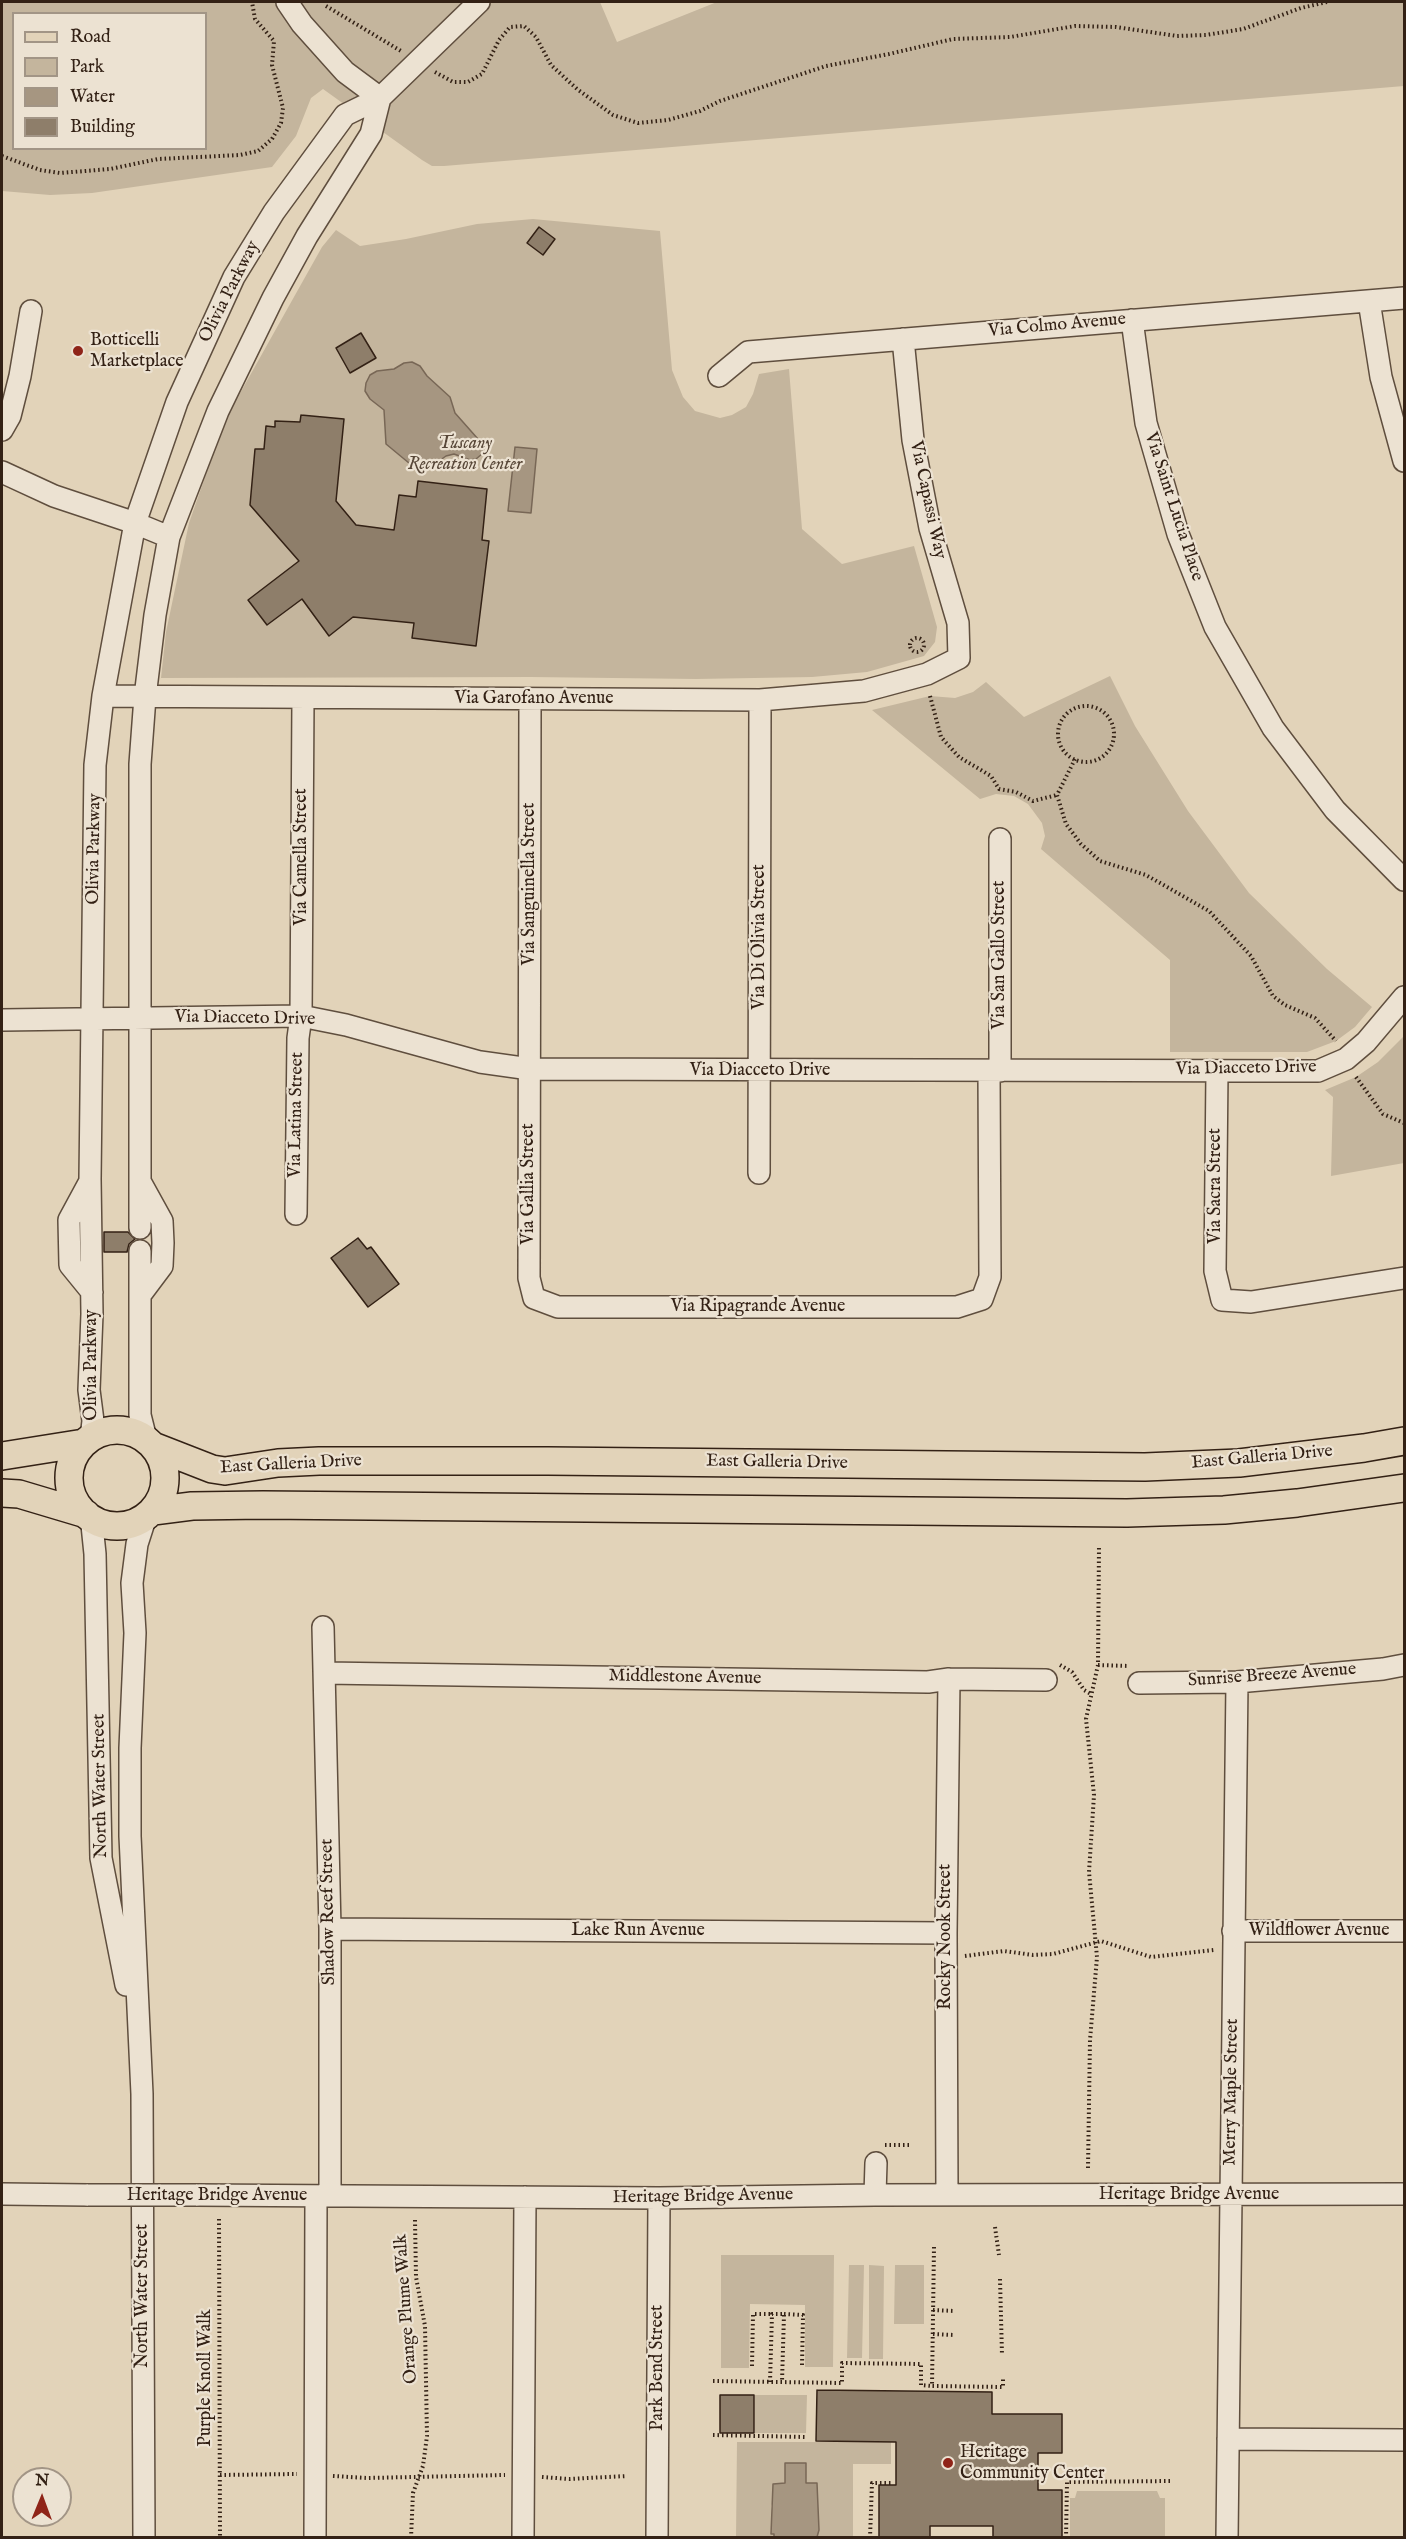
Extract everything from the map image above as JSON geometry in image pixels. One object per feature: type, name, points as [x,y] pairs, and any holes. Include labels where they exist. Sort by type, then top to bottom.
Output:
[{"type":"main road","points":[[2,1493],[19,1494],[87,1515],[108,1525],[124,1526],[149,1514],[162,1498],[166,1482],[164,1466],[158,1451],[150,1443],[132,1432],[116,1430],[101,1432],[87,1440],[76,1452],[70,1466],[69,1482],[73,1497],[87,1515]]},
{"type":"main road","points":[[2,1456],[87,1440]]},
{"type":"main road","name":"East Galleria Drive","points":[[150,1443],[212,1469],[225,1471],[279,1463],[319,1461],[1145,1467],[1250,1461],[1404,1442]]},
{"type":"main road","name":"East Galleria Drive","points":[[149,1514],[192,1506],[275,1505],[1127,1513],[1224,1510],[1404,1488]]},
{"type":"street","points":[[140,1228],[138,1018],[140,764],[155,615],[169,537],[223,401],[273,298],[307,236],[371,134],[380,98],[345,72],[302,24],[287,2]]},
{"type":"street","name":"Olivia Parkway","points":[[87,1440],[93,1421],[89,1390],[92,1292],[70,1265],[69,1220],[90,1179],[95,765],[103,696],[135,523],[177,402],[234,278],[274,212],[345,115],[380,98],[479,2]]},
{"type":"street","name":"Via Colmo Avenue","points":[[720,376],[747,352],[1404,298]]},
{"type":"street","points":[[1369,301],[1381,377],[1404,461]]},
{"type":"street","points":[[2,430],[10,416],[20,376],[31,311]]},
{"type":"street","name":"Via Saint Lucia Place","points":[[1132,320],[1146,423],[1178,534],[1215,627],[1273,728],[1335,810],[1404,880]]},
{"type":"street","name":"Via Capassi Way","points":[[903,339],[913,440],[930,528],[958,623],[958,658]]},
{"type":"street","points":[[2,472],[54,496],[169,537]]},
{"type":"street","name":"Via Garofano Avenue","points":[[103,696],[760,700],[864,691],[927,674],[958,658]]},
{"type":"street","name":"Via Camella Street","points":[[301,1016],[303,698]]},
{"type":"street","name":"Via Sanguinella Street","points":[[530,699],[530,1069]]},
{"type":"street","name":"Via Di Olivia Street","points":[[759,1173],[760,700]]},
{"type":"street","name":"Via San Gallo Street","points":[[982,1299],[990,1277],[1000,838]]},
{"type":"street","name":"Via Diacceto Drive","points":[[2,1020],[301,1016],[346,1025],[480,1062],[530,1069],[1318,1071],[1346,1059],[1366,1042],[1404,997]]},
{"type":"street","name":"Via Latina Street","points":[[296,1214],[297,1038],[301,1016]]},
{"type":"street","name":"Via Gallia Street","points":[[530,1069],[528,1087],[529,1278],[534,1298]]},
{"type":"street","name":"Via Sacra Street","points":[[1217,1071],[1215,1271],[1222,1300],[1251,1302],[1404,1278]]},
{"type":"street","points":[[139,1180],[162,1221],[163,1243],[162,1266],[141,1294]]},
{"type":"street","points":[[140,1251],[140,1403],[150,1443]]},
{"type":"street","name":"Via Ripagrande Avenue","points":[[534,1298],[558,1306],[957,1307],[982,1299]]},
{"type":"street","name":"North Water Street","points":[[144,2538],[142,2094],[130,1836],[130,1749],[135,1633],[132,1583],[137,1544],[149,1514]]},
{"type":"street","name":"North Water Street","points":[[87,1515],[92,1526],[95,1554],[101,1858],[140,2054]]},
{"type":"street","name":"Shadow Reef Street","points":[[315,2538],[330,1929],[323,1628]]},
{"type":"street","name":"Sunrise Breeze Avenue","points":[[1134,1675],[1237,1682],[1383,1669],[1404,1665]]},
{"type":"street","name":"Middlestone Avenue","points":[[325,1673],[928,1682],[1050,1672]]},
{"type":"street","name":"Rocky Nook Street","points":[[947,2194],[946,1933],[949,1680]]},
{"type":"street","name":"Merry Maple Street","points":[[1227,2538],[1237,1682]]},
{"type":"street","name":"Lake Run Avenue","points":[[330,1929],[946,1933]]},
{"type":"street","name":"Wildflower Avenue","points":[[1233,1931],[1404,1931]]},
{"type":"street","points":[[875,2195],[876,2163]]},
{"type":"street","name":"Heritage Bridge Avenue","points":[[2,2194],[659,2198],[947,2194],[1404,2194]]},
{"type":"street","points":[[523,2538],[525,2197]]},
{"type":"street","name":"Park Bend Street","points":[[657,2538],[659,2198]]},
{"type":"street","points":[[1228,2439],[1404,2440]]},
{"type":"path","points":[[2,156],[30,168],[60,173],[110,169],[158,159],[240,155],[258,151],[272,139],[281,123],[283,108],[272,65],[273,40],[255,19],[252,2]]},
{"type":"path","points":[[326,6],[453,82],[468,82],[482,74],[499,40],[510,27],[524,26],[536,37],[551,65],[577,89],[613,115],[638,123],[668,120],[700,111],[720,101],[826,66],[952,39],[1010,37],[1075,26],[1116,27],[1177,36],[1206,35],[1243,29],[1301,8],[1327,2]]},
{"type":"path","points":[[930,696],[941,737],[959,757],[991,776],[999,789],[1016,792],[1033,801],[1057,795]]},
{"type":"path","points":[[1078,708],[1096,708],[1110,719],[1114,728],[1112,745],[1101,758],[1092,761],[1075,759],[1061,746],[1059,728],[1063,719],[1078,708]]},
{"type":"path","points":[[1075,759],[1057,795],[1066,824],[1081,844],[1100,861],[1146,875],[1209,911],[1251,956],[1273,996],[1285,1005],[1315,1018],[1336,1041]]},
{"type":"path","points":[[1356,1077],[1383,1113],[1404,1123]]},
{"type":"path","points":[[1088,2168],[1090,2040],[1096,1941],[1090,1902],[1089,1872],[1094,1795],[1086,1719],[1098,1665],[1099,1546]]},
{"type":"path","points":[[1098,1665],[1134,1675]]},
{"type":"path","points":[[1050,1672],[1067,1668],[1084,1690],[1091,1694]]},
{"type":"path","points":[[965,1956],[1004,1951],[1033,1955],[1053,1954],[1096,1941],[1112,1943],[1151,1957],[1214,1950]]},
{"type":"path","name":"Purple Knoll Walk","points":[[219,2219],[220,2538]]},
{"type":"path","name":"Orange Plume Walk","points":[[411,2538],[413,2493],[419,2477],[427,2436],[428,2414],[425,2326],[416,2277],[415,2220]]},
{"type":"path","points":[[996,2227],[999,2255]]},
{"type":"path","points":[[932,2386],[934,2247]]},
{"type":"path","points":[[1000,2279],[1002,2355]]},
{"type":"path","points":[[933,2310],[955,2311]]},
{"type":"path","points":[[752,2366],[753,2314],[784,2314],[803,2315],[802,2366]]},
{"type":"path","points":[[770,2382],[771,2314]]},
{"type":"path","points":[[782,2382],[784,2314]]},
{"type":"path","points":[[933,2334],[954,2335]]},
{"type":"path","points":[[714,2381],[842,2383],[842,2363],[921,2364],[921,2385],[1003,2387],[1003,2379]]},
{"type":"path","points":[[713,2435],[805,2437]]},
{"type":"path","points":[[220,2475],[304,2474]]},
{"type":"path","points":[[326,2476],[367,2478],[513,2475]]},
{"type":"path","points":[[536,2476],[568,2479],[627,2476]]},
{"type":"path","points":[[1066,2538],[1067,2482],[1170,2481]]},
{"type":"path","points":[[870,2538],[872,2482],[893,2483]]},
{"type":"green space","points":[[2,2],[600,2],[617,42],[717,2],[1404,2],[1404,86],[444,166],[432,166],[422,160],[323,89],[311,98],[296,136],[272,167],[92,193],[50,195],[2,191]]},
{"type":"green space","name":"Tuscany Recreation Center","points":[[533,219],[660,231],[672,370],[683,397],[695,411],[720,418],[732,415],[746,407],[759,374],[789,369],[802,529],[842,564],[914,546],[937,627],[935,642],[924,656],[867,672],[812,677],[696,679],[161,678],[166,632],[189,523],[225,420],[322,247],[336,230],[360,246],[477,224]]},
{"type":"green space","points":[[1110,676],[1135,726],[1188,811],[1249,893],[1327,969],[1372,1007],[1355,1027],[1336,1041],[1307,1052],[1170,1052],[1170,960],[1041,849],[1045,836],[1042,823],[1028,804],[1014,796],[996,794],[980,799],[872,710],[930,696],[955,698],[973,692],[986,682],[1024,717]]},
{"type":"green space","points":[[1404,1036],[1404,1163],[1331,1176],[1333,1097],[1325,1090],[1356,1077],[1378,1062]]},
{"type":"green space","points":[[721,2255],[834,2255],[833,2367],[805,2367],[805,2305],[750,2304],[749,2368],[721,2368]]},
{"type":"green space","points":[[849,2265],[864,2265],[862,2358],[847,2358]]},
{"type":"green space","points":[[869,2265],[884,2266],[883,2359],[869,2359]]},
{"type":"green space","points":[[895,2265],[924,2265],[924,2324],[894,2324]]},
{"type":"green space","points":[[755,2395],[807,2395],[806,2433],[755,2433]]},
{"type":"green space","points":[[737,2442],[891,2442],[891,2464],[853,2464],[853,2537],[817,2537],[817,2484],[806,2483],[806,2463],[785,2483],[771,2506],[774,2537],[736,2538]]},
{"type":"green space","points":[[1077,2491],[1157,2491],[1160,2498],[1165,2498],[1165,2537],[1070,2537],[1070,2498],[1075,2498]]},
{"type":"water","points":[[412,362],[420,366],[427,376],[450,397],[455,413],[478,439],[483,447],[482,454],[476,459],[470,460],[454,454],[446,456],[425,471],[415,468],[386,444],[384,410],[370,399],[365,391],[366,383],[370,375],[377,371],[394,369],[404,363]]},
{"type":"water","points":[[515,447],[537,449],[531,513],[508,511]]},
{"type":"water","points":[[785,2463],[806,2463],[806,2483],[817,2483],[819,2530],[817,2537],[774,2537],[774,2534],[771,2534],[773,2484],[785,2483]]},
{"type":"building","points":[[539,227],[555,239],[543,255],[527,243]]},
{"type":"building","points":[[361,333],[376,358],[350,373],[336,348]]},
{"type":"building","points":[[301,415],[344,419],[336,501],[356,525],[394,530],[399,495],[416,497],[418,481],[487,489],[482,540],[489,541],[476,646],[412,638],[414,623],[353,617],[329,636],[302,599],[267,625],[248,600],[299,561],[250,505],[255,449],[264,449],[266,426],[275,427],[275,421],[300,422]]},
{"type":"building","points":[[104,1232],[128,1232],[135,1239],[129,1244],[127,1252],[104,1252]]},
{"type":"building","points":[[358,1238],[367,1249],[371,1247],[399,1284],[368,1307],[331,1258]]},
{"type":"building","name":"Heritage Community Center","points":[[817,2390],[992,2392],[992,2414],[1062,2414],[1062,2453],[1038,2453],[1038,2490],[1062,2490],[1062,2538],[993,2538],[993,2526],[930,2526],[930,2538],[879,2538],[879,2485],[896,2485],[896,2442],[816,2441]]},
{"type":"building","points":[[720,2395],[754,2395],[754,2433],[720,2433]]},
{"type":"place","name":"Botticelli Marketplace","points":[[78,351]]},
{"type":"place","name":"Heritage Community Center","points":[[948,2463]]}]
